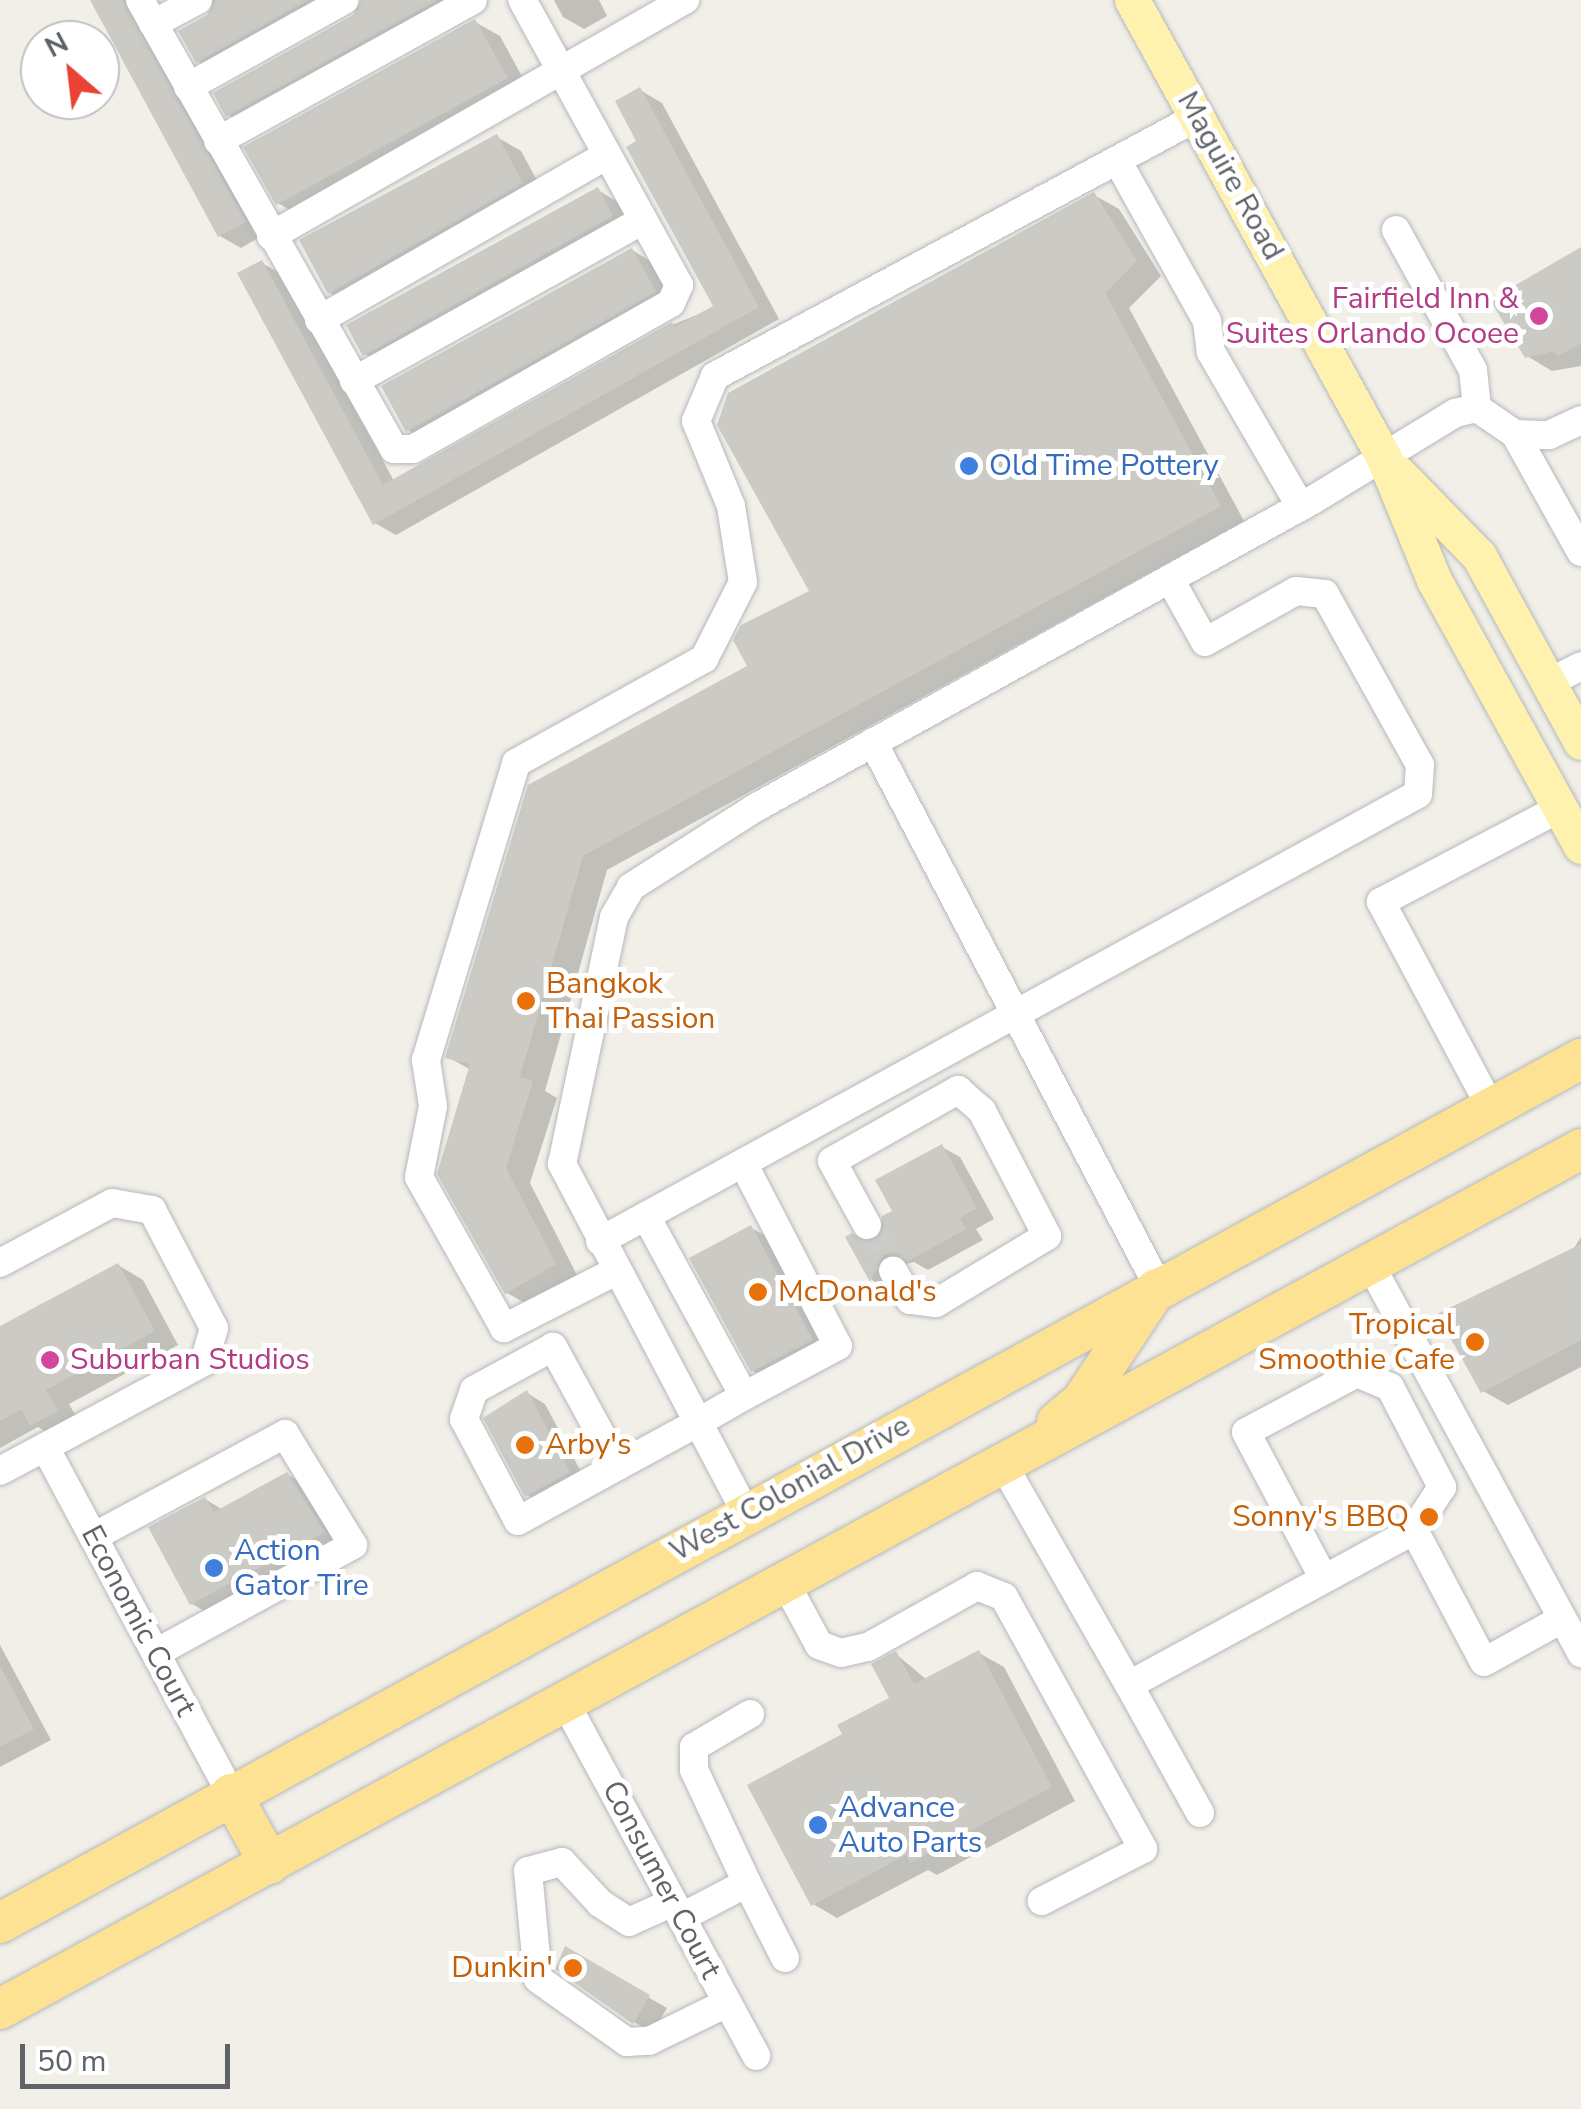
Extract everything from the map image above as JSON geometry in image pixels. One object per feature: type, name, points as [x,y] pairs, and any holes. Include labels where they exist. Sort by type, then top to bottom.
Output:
[{"type":"highway","name":"West Colonial Drive","points":[[0,1922],[1158,1286],[1581,1059]]},
{"type":"highway","points":[[0,2010],[787,1586],[1581,1148]]},
{"type":"highway","points":[[1004,1466],[1082,1401],[1158,1286]]},
{"type":"highway","points":[[231,1794],[270,1864]]},
{"type":"main road","name":"Maguire Road","points":[[1132,0],[1384,458],[1434,580],[1581,846]]},
{"type":"main road","name":"Maguire Road","points":[[1384,458],[1479,556],[1581,742]]},
{"type":"street","points":[[198,0],[146,12],[394,449],[413,449],[671,304],[679,285],[522,0]]},
{"type":"street","points":[[188,86],[344,0]]},
{"type":"street","points":[[218,140],[472,0]]},
{"type":"street","points":[[271,236],[685,0]]},
{"type":"street","points":[[510,1370],[504,1328],[418,1177],[433,1106],[426,1060],[516,763],[704,659],[743,582],[731,506],[696,421],[715,376],[1199,116]]},
{"type":"street","points":[[319,320],[607,155]]},
{"type":"street","points":[[1117,160],[1208,321],[1211,352],[1300,506]]},
{"type":"street","points":[[354,381],[643,220]]},
{"type":"street","points":[[1396,230],[1473,370],[1477,408]]},
{"type":"street","points":[[746,1513],[562,1164],[614,917],[631,887],[662,861],[1300,506],[1456,413],[1477,408],[1516,434],[1581,552]]},
{"type":"street","points":[[1516,434],[1549,435],[1581,420]]},
{"type":"street","points":[[600,1241],[1418,794],[1420,765],[1324,594],[1296,590],[1205,642],[1170,579]]},
{"type":"street","points":[[1548,683],[1581,666]]},
{"type":"street","points":[[874,742],[1158,1286]]},
{"type":"street","points":[[1492,1108],[1381,902],[1560,808]]},
{"type":"street","points":[[893,1270],[910,1300],[936,1303],[1047,1236],[982,1112],[958,1090],[940,1056]]},
{"type":"street","points":[[867,1225],[832,1161],[958,1090]]},
{"type":"street","points":[[618,1466],[553,1347],[474,1390],[464,1419],[518,1521],[838,1346],[743,1163]]},
{"type":"street","points":[[0,1263],[112,1202],[152,1210],[214,1328],[204,1362],[0,1471]]},
{"type":"street","points":[[646,1216],[744,1396]]},
{"type":"street","points":[[1370,1264],[1581,1654]]},
{"type":"street","points":[[504,1328],[616,1271]]},
{"type":"street","points":[[1129,1685],[1324,1579],[1414,1530],[1442,1487],[1390,1387],[1357,1373],[1246,1432],[1324,1579]]},
{"type":"street","points":[[93,1537],[285,1434],[352,1545],[156,1653]]},
{"type":"street","name":"Economic Court","points":[[46,1447],[231,1794]]},
{"type":"street","points":[[1004,1466],[1200,1813]]},
{"type":"street","points":[[1414,1530],[1484,1662],[1562,1619]]},
{"type":"street","points":[[787,1586],[820,1645],[841,1653],[868,1646],[977,1586],[1004,1597],[1144,1849],[1042,1901]]},
{"type":"street","name":"Consumer Court","points":[[566,1704],[756,2056]]},
{"type":"street","points":[[750,1714],[694,1747],[694,1770],[785,1958]]},
{"type":"street","points":[[728,2002],[649,2041],[627,2042],[538,1979],[528,1871],[562,1862],[600,1903],[628,1922],[678,1910],[746,1883]]},
{"type":"building","points":[[90,0],[123,0],[246,222],[218,237],[120,56],[120,20],[101,20]]},
{"type":"building","points":[[215,0],[308,0],[196,63],[178,31],[207,15]]},
{"type":"building","points":[[361,0],[437,0],[226,117],[213,93],[353,15]]},
{"type":"building","points":[[475,19],[508,78],[276,205],[243,147]]},
{"type":"building","points":[[640,87],[759,307],[373,525],[237,273],[262,260],[383,485],[672,322],[675,327],[713,306],[626,147],[636,141],[615,101]]},
{"type":"building","points":[[497,134],[523,183],[328,294],[299,240]]},
{"type":"building","points":[[598,187],[613,216],[363,356],[346,325]]},
{"type":"building","name":"Old Time Pottery","points":[[1094,192],[1137,261],[1105,293],[1221,506],[583,856],[520,1077],[533,1081],[506,1168],[556,1264],[505,1294],[437,1174],[470,1064],[445,1058],[528,785],[747,666],[733,640],[741,625],[809,591],[717,425],[728,393]]},
{"type":"building","name":"Fairfield Inn & Suites Orlando Ocoee","points":[[1581,247],[1581,343],[1559,356],[1554,351],[1525,358],[1490,300]]},
{"type":"building","points":[[632,248],[656,292],[406,432],[381,386]]},
{"type":"building","points":[[942,1144],[977,1208],[960,1218],[966,1229],[908,1261],[894,1253],[884,1255],[870,1282],[845,1237],[852,1233],[868,1242],[881,1235],[882,1216],[892,1211],[875,1180]]},
{"type":"building","points":[[751,1225],[813,1340],[751,1372],[689,1258]]},
{"type":"building","points":[[1581,1244],[1581,1340],[1481,1393],[1437,1314]]},
{"type":"building","name":"Suburban Studios","points":[[118,1263],[155,1331],[46,1390],[58,1411],[30,1426],[21,1409],[0,1421],[0,1326]]},
{"type":"building","name":"Arby's","points":[[527,1390],[570,1472],[525,1497],[483,1418]]},
{"type":"building","name":"Action Gator Tire","points":[[287,1472],[325,1532],[190,1605],[148,1527],[205,1497],[214,1512]]},
{"type":"building","points":[[979,1650],[1052,1787],[910,1863],[906,1855],[811,1906],[747,1785],[842,1734],[837,1725],[889,1698],[871,1664],[896,1651],[914,1684]]},
{"type":"building","points":[[0,1666],[34,1729],[0,1747]]},
{"type":"building","points":[[565,1946],[650,1995],[633,2024],[555,1969]]},
{"type":"tunnel","points":[[867,1225],[893,1270]]},
{"type":"place","name":"Fairfield Inn & Suites Orlando Ocoee","points":[[1539,316]]},
{"type":"place","name":"Old Time Pottery","points":[[969,466]]},
{"type":"place","name":"Bangkok Thai Passion","points":[[526,1001]]},
{"type":"place","name":"McDonald's","points":[[758,1292]]},
{"type":"place","name":"Tropical Smoothie Cafe","points":[[1475,1342]]},
{"type":"place","name":"Suburban Studios","points":[[50,1360]]},
{"type":"place","name":"Arby's","points":[[525,1445]]},
{"type":"place","name":"Sonny's BBQ","points":[[1429,1517]]},
{"type":"place","name":"Action Gator Tire","points":[[214,1568]]},
{"type":"place","name":"Advance Auto Parts","points":[[818,1825]]},
{"type":"place","name":"Dunkin'","points":[[573,1968]]}]
